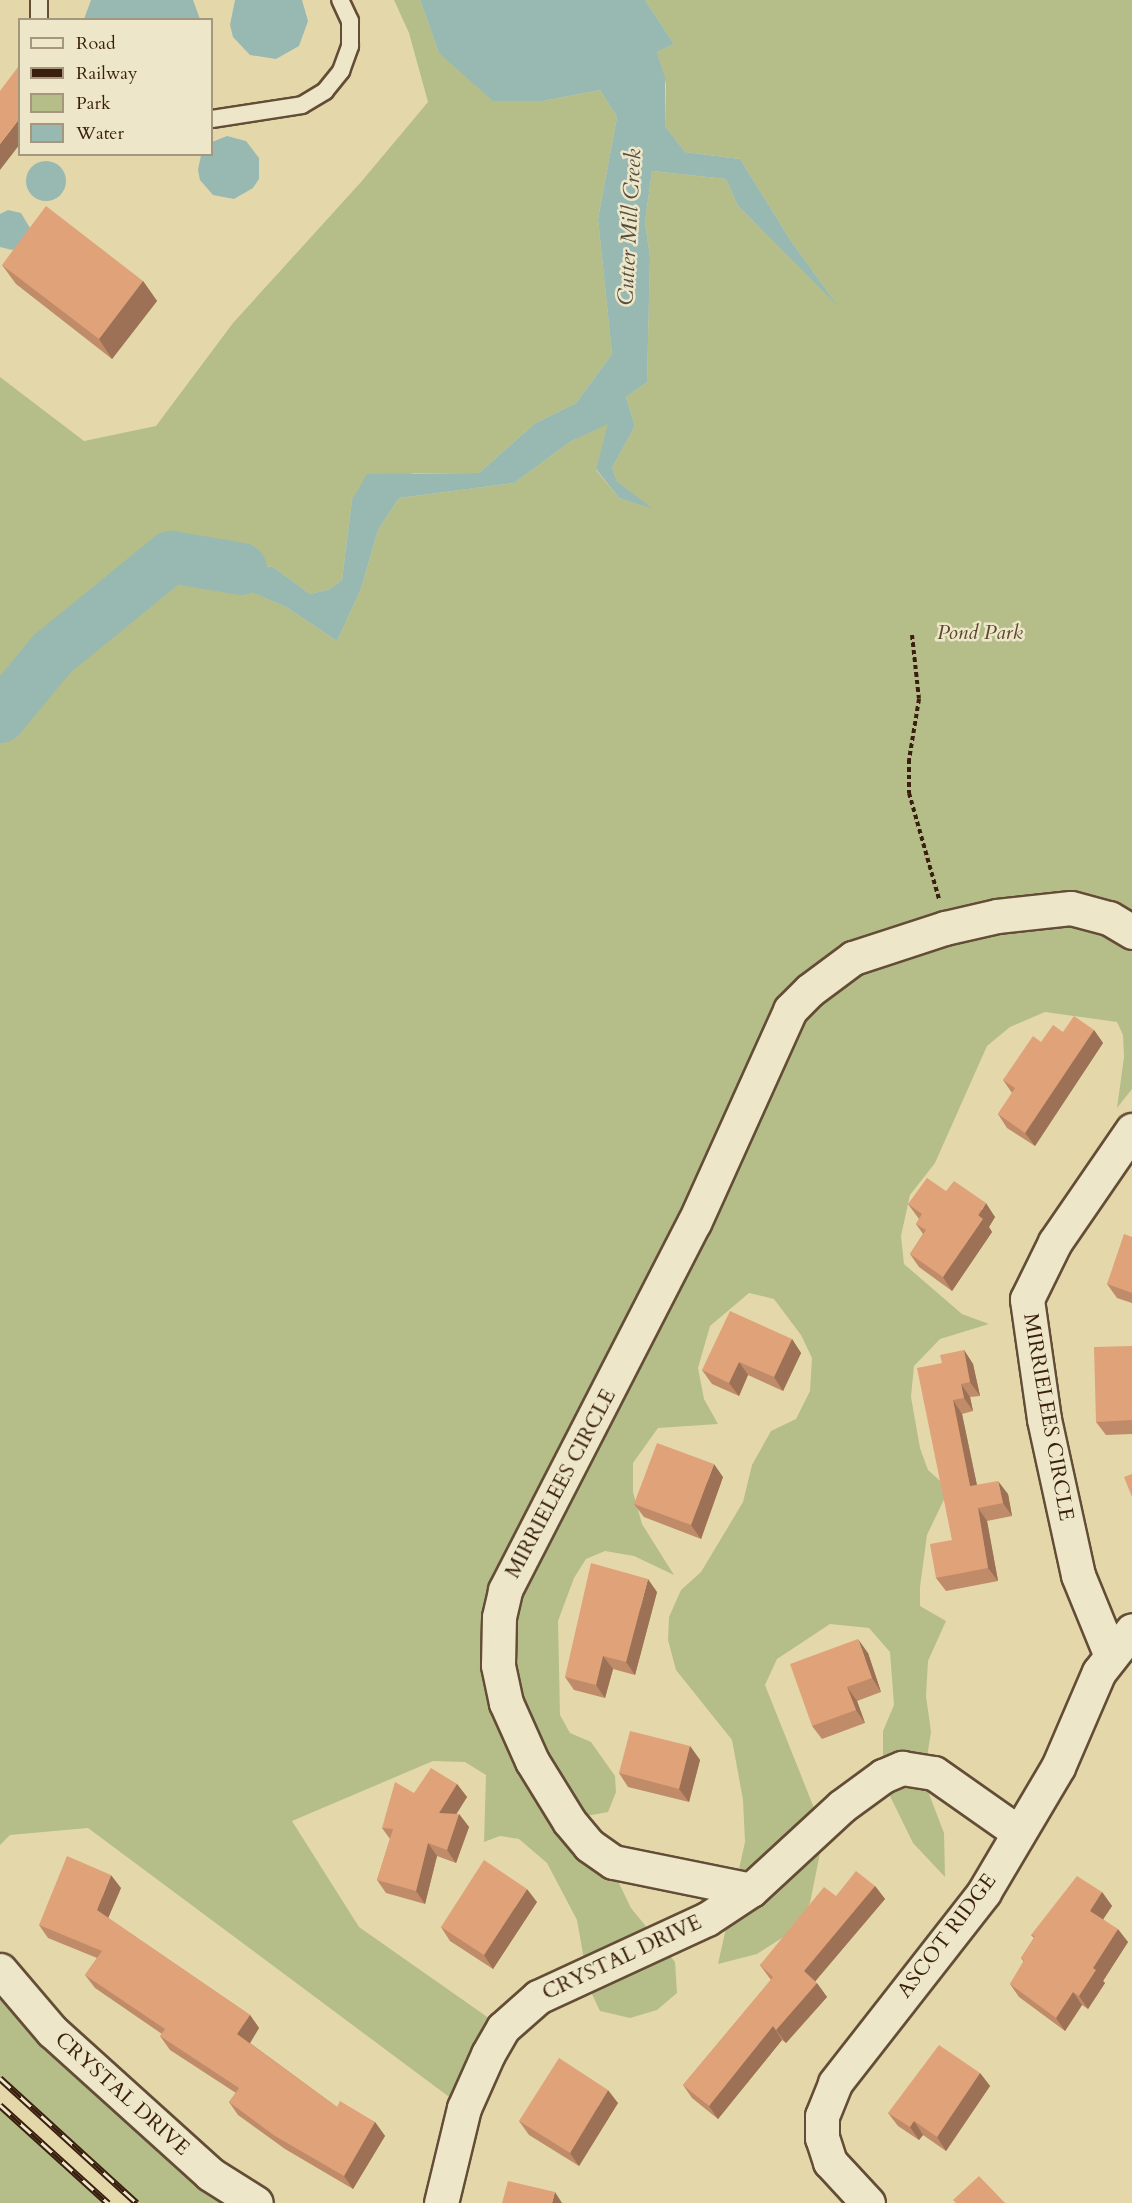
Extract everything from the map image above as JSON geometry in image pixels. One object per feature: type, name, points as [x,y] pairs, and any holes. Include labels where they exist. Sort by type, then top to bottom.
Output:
[{"type":"street","name":"MIRRIELEES CIRCLE","points":[[751,1890],[613,1862],[589,1845],[569,1821],[532,1761],[506,1703],[498,1665],[499,1617],[506,1590],[542,1514],[619,1374],[694,1223],[790,1010],[810,990],[852,958],[945,928],[997,916],[1071,908],[1109,918],[1132,932]]},
{"type":"street","name":"MIRRIELEES CIRCLE","points":[[1111,1656],[1078,1575],[1044,1419],[1027,1299],[1054,1242],[1132,1130]]},
{"type":"street","name":"ASCOT RIDGE","points":[[868,2203],[830,2162],[822,2138],[822,2116],[835,2083],[984,1892],[1058,1767],[1095,1680],[1132,1630]]},
{"type":"street","points":[[751,1890],[842,1806],[883,1776],[902,1768],[934,1773],[1018,1832]]},
{"type":"street","name":"CRYSTAL DRIVE","points":[[441,2203],[464,2108],[503,2028],[538,1997],[707,1919],[751,1890]]},
{"type":"street","name":"CRYSTAL DRIVE","points":[[0,1970],[52,2031],[210,2174],[256,2203]]},
{"type":"lane","points":[[39,0],[39,18]]},
{"type":"lane","points":[[213,119],[302,105],[325,92],[341,71],[350,46],[350,21],[340,0]]},
{"type":"path","points":[[912,635],[919,699],[909,759],[909,793],[945,928]]},
{"type":"green space","name":"Pond Park","points":[[394,0],[420,0],[439,53],[543,101],[600,90],[617,117],[598,219],[612,354],[576,403],[534,424],[479,473],[413,473],[352,500],[342,580],[330,589],[310,594],[273,567],[173,557],[286,607],[337,641],[361,589],[378,530],[399,498],[514,483],[570,442],[609,423],[596,470],[619,498],[651,508],[617,481],[612,468],[635,426],[626,397],[647,382],[650,257],[645,222],[652,171],[726,179],[738,206],[835,302],[791,241],[740,159],[685,152],[665,126],[666,84],[657,52],[674,44],[645,0],[1132,0],[1132,1089],[1117,1108],[1124,1057],[1123,1035],[1117,1022],[1045,1012],[1010,1027],[987,1046],[935,1163],[910,1195],[901,1236],[904,1264],[962,1314],[989,1324],[940,1339],[914,1366],[911,1397],[920,1448],[928,1470],[949,1489],[927,1535],[920,1587],[920,1606],[946,1621],[928,1661],[926,1696],[931,1732],[926,1763],[926,1786],[944,1833],[945,1877],[913,1843],[890,1796],[883,1756],[883,1731],[894,1705],[890,1652],[869,1628],[830,1624],[777,1659],[765,1685],[824,1833],[810,1903],[796,1929],[757,1954],[718,1964],[745,1842],[743,1800],[732,1740],[676,1670],[668,1640],[669,1617],[681,1590],[701,1572],[743,1502],[752,1465],[771,1431],[796,1419],[810,1391],[812,1358],[801,1335],[774,1299],[749,1293],[710,1326],[698,1368],[704,1399],[718,1424],[658,1428],[633,1463],[633,1492],[642,1524],[674,1575],[634,1556],[605,1551],[586,1559],[574,1578],[558,1621],[560,1715],[570,1733],[591,1742],[615,1776],[616,1792],[608,1812],[586,1816],[631,1908],[675,1962],[677,1993],[657,2010],[630,2018],[600,2011],[589,1988],[577,1920],[547,1863],[519,1839],[500,1836],[484,1842],[486,1775],[465,1762],[433,1761],[292,1821],[359,1927],[503,2028],[464,2108],[88,1828],[10,1835],[0,1845],[0,377],[84,441],[156,426],[233,323],[361,182],[428,102],[409,33]]},
{"type":"green space","points":[[0,1970],[256,2203],[137,2203],[0,2078]]},
{"type":"green space","points":[[0,2105],[108,2203],[0,2203]]},
{"type":"water","points":[[91,0],[193,0],[200,18],[84,18]]},
{"type":"water","points":[[235,0],[302,0],[308,21],[299,46],[276,59],[250,55],[233,37],[230,25]]},
{"type":"water","points":[[420,0],[645,0],[674,44],[657,52],[665,78],[665,126],[685,152],[740,159],[791,241],[838,306],[738,206],[726,179],[652,171],[645,222],[650,257],[647,382],[626,397],[635,426],[612,468],[617,481],[653,509],[619,498],[596,469],[608,424],[570,442],[514,483],[399,498],[378,530],[361,589],[337,641],[286,607],[171,557],[273,567],[310,594],[330,589],[342,580],[352,500],[367,474],[479,473],[534,424],[576,403],[612,354],[598,219],[617,117],[600,90],[543,101],[493,101],[439,53]]},
{"type":"water","points":[[227,136],[246,141],[259,158],[259,179],[253,188],[234,199],[213,195],[200,180],[198,170],[201,156],[213,156],[213,142]]},
{"type":"water","points":[[46,161],[60,167],[66,181],[60,195],[46,201],[32,195],[26,181],[32,167]]},
{"type":"water","points":[[8,210],[21,213],[30,228],[18,248],[12,250],[0,247],[0,214]]},
{"type":"building","points":[[18,67],[18,121],[0,144],[0,91]]},
{"type":"building","points":[[46,206],[143,281],[99,339],[2,265]]},
{"type":"building","points":[[1074,1016],[1094,1030],[1025,1133],[998,1114],[1015,1088],[1003,1080],[1033,1036],[1041,1042],[1053,1025],[1063,1032]]},
{"type":"building","points":[[927,1178],[946,1191],[954,1181],[986,1203],[978,1215],[983,1219],[943,1277],[910,1254],[926,1230],[916,1224],[922,1214],[908,1204]]},
{"type":"building","points":[[1124,1234],[1132,1237],[1132,1293],[1107,1284]]},
{"type":"building","points":[[730,1311],[792,1339],[774,1377],[739,1362],[729,1383],[702,1370]]},
{"type":"building","points":[[1132,1346],[1132,1420],[1096,1422],[1094,1347]]},
{"type":"building","points":[[964,1350],[970,1382],[961,1384],[964,1398],[953,1400],[970,1486],[998,1481],[1003,1503],[978,1508],[988,1568],[936,1578],[930,1544],[952,1540],[917,1368],[942,1363],[940,1355]]},
{"type":"building","points":[[657,1443],[714,1464],[691,1525],[634,1504]]},
{"type":"building","points":[[1132,1474],[1132,1497],[1124,1477]]},
{"type":"building","points":[[591,1563],[648,1579],[626,1662],[603,1656],[596,1685],[565,1677]]},
{"type":"building","points":[[858,1639],[872,1678],[847,1687],[856,1710],[812,1726],[790,1664]]},
{"type":"building","points":[[630,1731],[690,1746],[679,1789],[619,1773]]},
{"type":"building","points":[[431,1768],[457,1784],[439,1813],[459,1814],[447,1850],[428,1843],[416,1891],[377,1880],[393,1829],[382,1828],[395,1782],[414,1793]]},
{"type":"building","points":[[67,1856],[111,1875],[97,1910],[250,2015],[237,2034],[337,2107],[340,2101],[375,2122],[344,2176],[275,2136],[229,2102],[239,2088],[160,2036],[165,2029],[85,1975],[102,1951],[39,1925]]},
{"type":"building","points":[[484,1860],[527,1889],[484,1955],[441,1927]]},
{"type":"building","points":[[856,1871],[875,1886],[804,1971],[817,1983],[776,2030],[773,2026],[709,2106],[683,2085],[773,1977],[760,1965],[824,1887],[836,1896]]},
{"type":"building","points":[[1077,1876],[1102,1892],[1090,1911],[1118,1929],[1093,1968],[1096,1970],[1079,1996],[1073,1992],[1056,2018],[1010,1984],[1024,1960],[1021,1958],[1035,1936],[1031,1935]]},
{"type":"building","points":[[939,2045],[980,2073],[937,2137],[914,2121],[910,2127],[888,2113]]},
{"type":"building","points":[[559,2058],[608,2090],[570,2153],[519,2121]]},
{"type":"building","points":[[979,2176],[1005,2203],[956,2203],[953,2200]]},
{"type":"building","points":[[508,2181],[555,2192],[552,2203],[502,2203]]},
{"type":"waterway","name":"Cutter Mill Creek","points":[[0,717],[52,654],[171,557],[241,569]]},
{"type":"railway","points":[[0,2078],[137,2203]]},
{"type":"railway","points":[[0,2105],[108,2203]]}]
